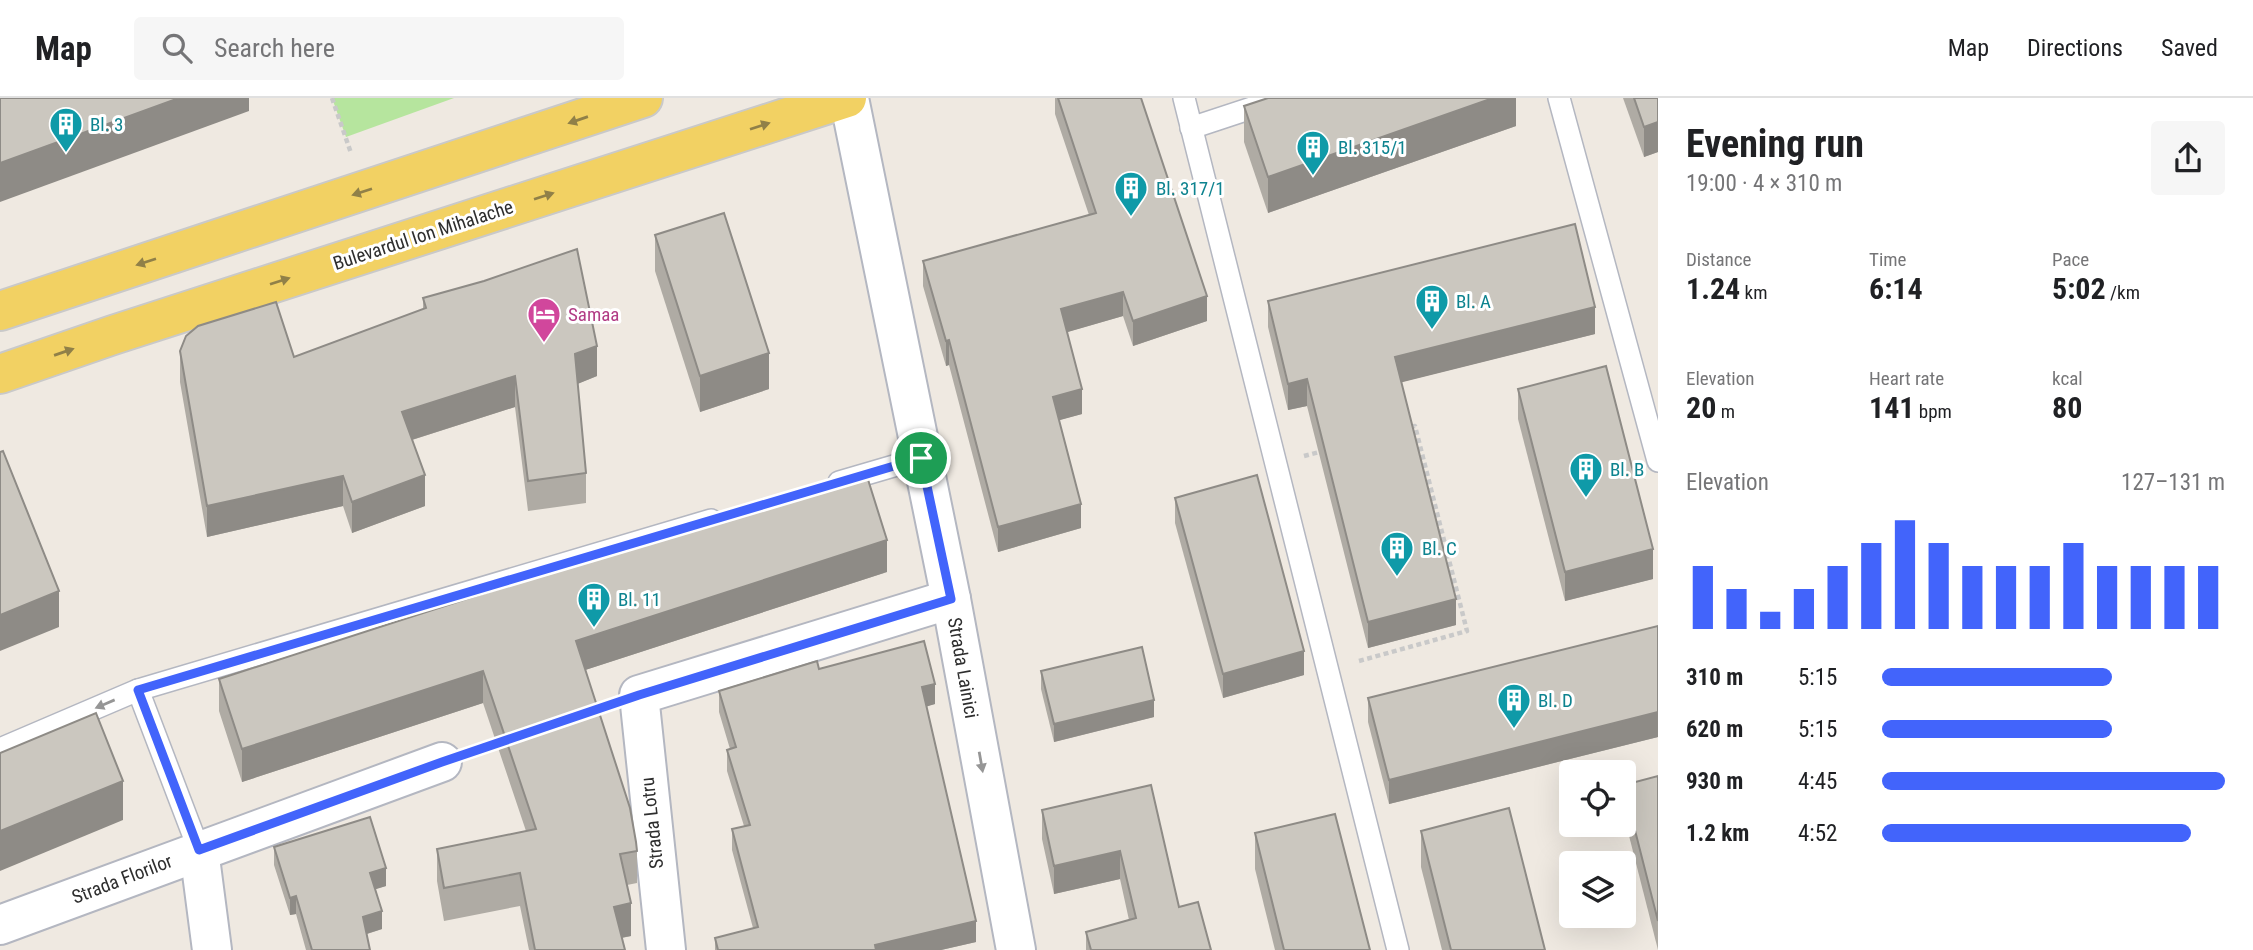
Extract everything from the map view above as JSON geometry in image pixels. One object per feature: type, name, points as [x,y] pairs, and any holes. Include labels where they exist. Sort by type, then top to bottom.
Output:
[{"type":"main road","points":[[0,312],[643,98]]},
{"type":"main road","name":"Bulevardul Ion Mihalache","points":[[0,374],[113,335],[848,98]]},
{"type":"street","name":"Strada Lainici","points":[[848,98],[951,599],[1016,950]]},
{"type":"street","name":"Strada Lotru","points":[[666,950],[639,695],[951,599]]},
{"type":"street","name":"Strada Florilor","points":[[0,925],[442,762]]},
{"type":"street","points":[[199,850],[212,950]]},
{"type":"lane","points":[[1184,98],[1398,950]]},
{"type":"lane","points":[[1191,128],[1282,98]]},
{"type":"lane","points":[[1559,98],[1658,461]]},
{"type":"lane","points":[[815,490],[921,458]]},
{"type":"lane","points":[[0,749],[138,690],[735,513]]},
{"type":"lane","points":[[138,690],[199,850]]},
{"type":"path","points":[[332,98],[365,191]]},
{"type":"path","points":[[1328,670],[1467,631],[1415,426],[1402,429]]},
{"type":"path","points":[[1276,464],[1327,450]]},
{"type":"path","points":[[1432,531],[1441,529]]},
{"type":"path","points":[[442,762],[508,740]]},
{"type":"green space","points":[[332,98],[454,98],[346,137]]},
{"type":"building","points":[[0,98],[179,98],[0,163]]},
{"type":"building","points":[[1058,98],[1141,98],[1207,296],[1133,321],[1123,292],[1061,309],[1082,389],[1053,397],[1081,504],[998,527],[949,340],[946,341],[923,261],[1096,213]]},
{"type":"building","points":[[1268,98],[1493,98],[1268,177],[1244,106]]},
{"type":"building","points":[[1634,98],[1658,98],[1658,122],[1644,127]]},
{"type":"building","points":[[724,213],[769,353],[700,376],[655,235]]},
{"type":"building","points":[[1575,224],[1595,307],[1395,357],[1456,599],[1368,622],[1307,379],[1288,384],[1268,301]]},
{"type":"building","points":[[577,249],[597,346],[575,354],[586,473],[528,481],[515,376],[402,412],[425,475],[352,502],[343,476],[207,506],[180,351],[186,336],[198,326],[276,302],[294,357],[426,308],[423,298],[484,281]]},
{"type":"building","name":"Bl. B","points":[[1606,366],[1653,549],[1565,572],[1518,389]]},
{"type":"building","points":[[3,451],[59,591],[0,615],[0,452]]},
{"type":"building","points":[[865,470],[887,540],[576,641],[630,808],[636,842],[637,851],[620,854],[631,903],[614,907],[625,950],[535,950],[520,873],[444,888],[437,849],[536,829],[483,671],[242,749],[219,679]]},
{"type":"building","points":[[1257,475],[1304,651],[1223,674],[1175,498]]},
{"type":"building","name":"Bl. D","points":[[1658,626],[1658,712],[1389,780],[1368,698]]},
{"type":"building","points":[[924,641],[935,684],[922,687],[976,921],[875,945],[876,950],[718,950],[715,938],[758,927],[732,829],[750,825],[727,750],[736,747],[719,691],[817,661],[819,669]]},
{"type":"building","points":[[1142,647],[1154,700],[1054,724],[1041,671]]},
{"type":"building","points":[[96,713],[123,781],[0,831],[0,753]]},
{"type":"building","points":[[1658,776],[1658,921],[1636,833],[1636,782]]},
{"type":"building","points":[[1151,785],[1179,907],[1198,902],[1211,950],[1091,950],[1086,932],[1136,918],[1120,851],[1054,866],[1042,810]]},
{"type":"building","points":[[1509,808],[1545,950],[1451,950],[1421,831]]},
{"type":"building","points":[[1335,814],[1370,950],[1284,950],[1255,833]]},
{"type":"building","points":[[370,817],[386,868],[370,873],[382,911],[363,917],[370,950],[312,950],[296,896],[290,898],[274,847]]},
{"type":"place","name":"Bl. 3","points":[[66,154]]},
{"type":"place","name":"Bl. 315/1","points":[[1313,177]]},
{"type":"place","name":"Bl. 317/1","points":[[1131,218]]},
{"type":"place","name":"Bl. A","points":[[1432,331]]},
{"type":"place","name":"Samaa","points":[[544,344]]},
{"type":"place","name":"Bl. B","points":[[1586,499]]},
{"type":"place","name":"Bl. C","points":[[1397,578]]},
{"type":"place","name":"Bl. 11","points":[[594,629]]},
{"type":"place","name":"Bl. D","points":[[1514,730]]},
{"type":"route","points":[[921,458],[951,599],[639,695],[442,762],[199,850],[138,690],[921,458]]}]
